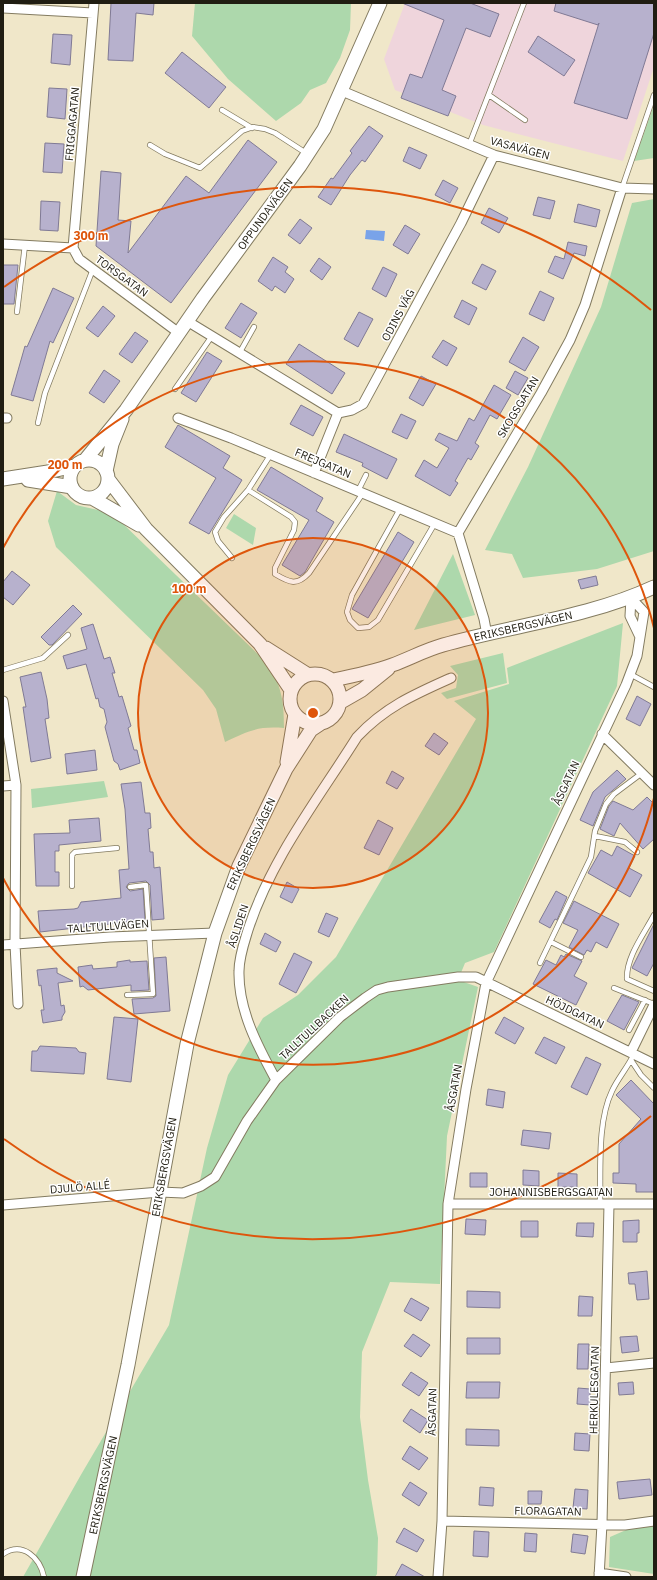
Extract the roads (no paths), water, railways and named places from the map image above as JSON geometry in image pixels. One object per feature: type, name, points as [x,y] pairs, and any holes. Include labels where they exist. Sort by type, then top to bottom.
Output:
[{"type":"main road","name":"OPPUNDAVÄGEN","points":[[79,463],[126,410],[187,321],[324,129],[380,3]]},
{"type":"main road","name":"OPPUNDAVÄGEN","points":[[107,475],[112,444],[126,410]]},
{"type":"main road","points":[[9,479],[79,463],[97,462],[146,529],[260,644],[291,690]]},
{"type":"main road","points":[[79,463],[70,476],[72,487],[80,496],[92,498],[146,529]]},
{"type":"main road","points":[[92,498],[104,491],[107,475]]},
{"type":"main road","points":[[9,479],[72,487]]},
{"type":"main road","name":"ERIKSBERGSVÄGEN","points":[[333,680],[356,676],[392,665],[444,645],[597,609],[631,598],[654,587]]},
{"type":"main road","points":[[260,644],[307,674]]},
{"type":"main road","name":"ERIKSBERGSVÄGEN","points":[[341,702],[362,690],[392,665]]},
{"type":"main road","points":[[307,674],[322,674],[333,680],[339,689],[341,702],[331,719],[320,724],[308,723],[295,714],[290,702],[291,690],[297,680],[307,674]]},
{"type":"main road","name":"ERIKSBERGSVÄGEN","points":[[286,769],[295,714]]},
{"type":"main road","name":"ERIKSBERGSVÄGEN","points":[[83,1577],[128,1365],[187,1044],[215,933],[239,866],[286,769],[311,730],[320,724]]},
{"type":"street","name":"FRIGGAGATAN","points":[[73,248],[94,3]]},
{"type":"street","points":[[3,8],[93,13]]},
{"type":"street","name":"VASAVÄGEN","points":[[342,91],[494,155],[622,188],[654,189]]},
{"type":"street","name":"ODINS VÄG","points":[[338,413],[352,410],[363,404],[458,230],[494,155]]},
{"type":"street","name":"SKOGSGATAN","points":[[458,533],[541,393],[570,340],[584,305],[622,188]]},
{"type":"street","points":[[3,244],[73,248]]},
{"type":"street","name":"TORSGATAN","points":[[73,248],[79,259],[179,333]]},
{"type":"street","points":[[187,321],[338,413],[314,473]]},
{"type":"street","name":"FREJGATAN","points":[[178,418],[190,421],[271,454],[458,533]]},
{"type":"street","points":[[458,533],[484,619],[487,635]]},
{"type":"street","points":[[631,598],[630,616],[640,637]]},
{"type":"street","name":"ÅSGATAN","points":[[438,1577],[442,1521],[448,1204],[465,1097],[486,983],[637,656],[644,612],[631,598]]},
{"type":"street","name":"ÅSLIDEN","points":[[276,1080],[262,1053],[249,1022],[242,1000],[239,971],[243,948],[252,919],[270,874],[357,736],[372,721],[392,707],[451,678]]},
{"type":"street","points":[[3,701],[16,785],[15,944],[18,1004]]},
{"type":"street","points":[[602,734],[654,785]]},
{"type":"street","points":[[3,786],[16,785]]},
{"type":"street","name":"TALLTULLVÄGEN","points":[[3,945],[150,935],[215,933]]},
{"type":"street","name":"TALLTULLBACKEN","points":[[276,1080],[340,1017],[377,990],[461,976],[476,977],[486,983]]},
{"type":"street","name":"HÖJDGATAN","points":[[486,983],[632,1055],[654,1064]]},
{"type":"street","points":[[632,1055],[651,1018],[654,1004]]},
{"type":"street","points":[[160,1192],[183,1193],[201,1186],[215,1177],[247,1121],[276,1080]]},
{"type":"street","name":"DJULÖ ALLÉ","points":[[3,1205],[160,1192]]},
{"type":"street","name":"JOHANNISBERGSGATAN","points":[[448,1204],[654,1204]]},
{"type":"street","name":"HERKULESGATAN","points":[[599,1575],[602,1524],[606,1368],[604,1204]]},
{"type":"street","points":[[606,1368],[654,1363]]},
{"type":"street","name":"FLORAGATAN","points":[[442,1521],[625,1525],[654,1521]]},
{"type":"street","points":[[599,1575],[626,1577]]},
{"type":"lane","points":[[470,145],[524,3]]},
{"type":"lane","points":[[489,95],[525,120]]},
{"type":"lane","points":[[622,188],[654,95]]},
{"type":"lane","points":[[222,110],[252,128]]},
{"type":"lane","points":[[150,145],[165,154],[200,168],[242,131],[252,128],[265,129],[275,133],[307,154]]},
{"type":"lane","points":[[17,312],[25,245]]},
{"type":"lane","points":[[38,423],[45,393],[93,269]]},
{"type":"lane","points":[[240,352],[254,327]]},
{"type":"lane","points":[[175,389],[212,336]]},
{"type":"lane","points":[[232,558],[218,541],[216,532],[224,517],[248,490],[271,454]]},
{"type":"lane","points":[[248,490],[291,517],[295,522],[294,530],[275,568],[275,574],[294,583],[302,581],[309,573],[361,492],[366,475]]},
{"type":"lane","points":[[400,509],[352,595],[347,612],[350,620],[358,628],[369,627],[378,620],[435,523]]},
{"type":"lane","points":[[3,670],[43,658],[68,635]]},
{"type":"lane","points":[[630,674],[654,687]]},
{"type":"lane","points":[[540,963],[591,857],[595,836],[606,804],[614,794],[642,773]]},
{"type":"lane","points":[[595,836],[625,842],[636,852]]},
{"type":"lane","points":[[72,886],[72,855],[75,852],[117,848]]},
{"type":"lane","points":[[127,995],[153,994],[146,885],[130,887]]},
{"type":"lane","points":[[654,915],[631,957],[627,970],[627,979],[654,991]]},
{"type":"lane","points":[[551,942],[581,958]]},
{"type":"lane","points":[[614,988],[654,1004]]},
{"type":"lane","points":[[629,1030],[645,1000]]},
{"type":"lane","points":[[632,1055],[641,1075],[654,1088]]},
{"type":"lane","points":[[604,1204],[602,1142],[605,1112],[612,1091],[632,1055]]},
{"type":"lane","points":[[3,1554],[9,1550],[24,1550],[37,1558],[44,1577]]},
{"type":"water","points":[[366,230],[385,231],[384,241],[365,239]]}]
